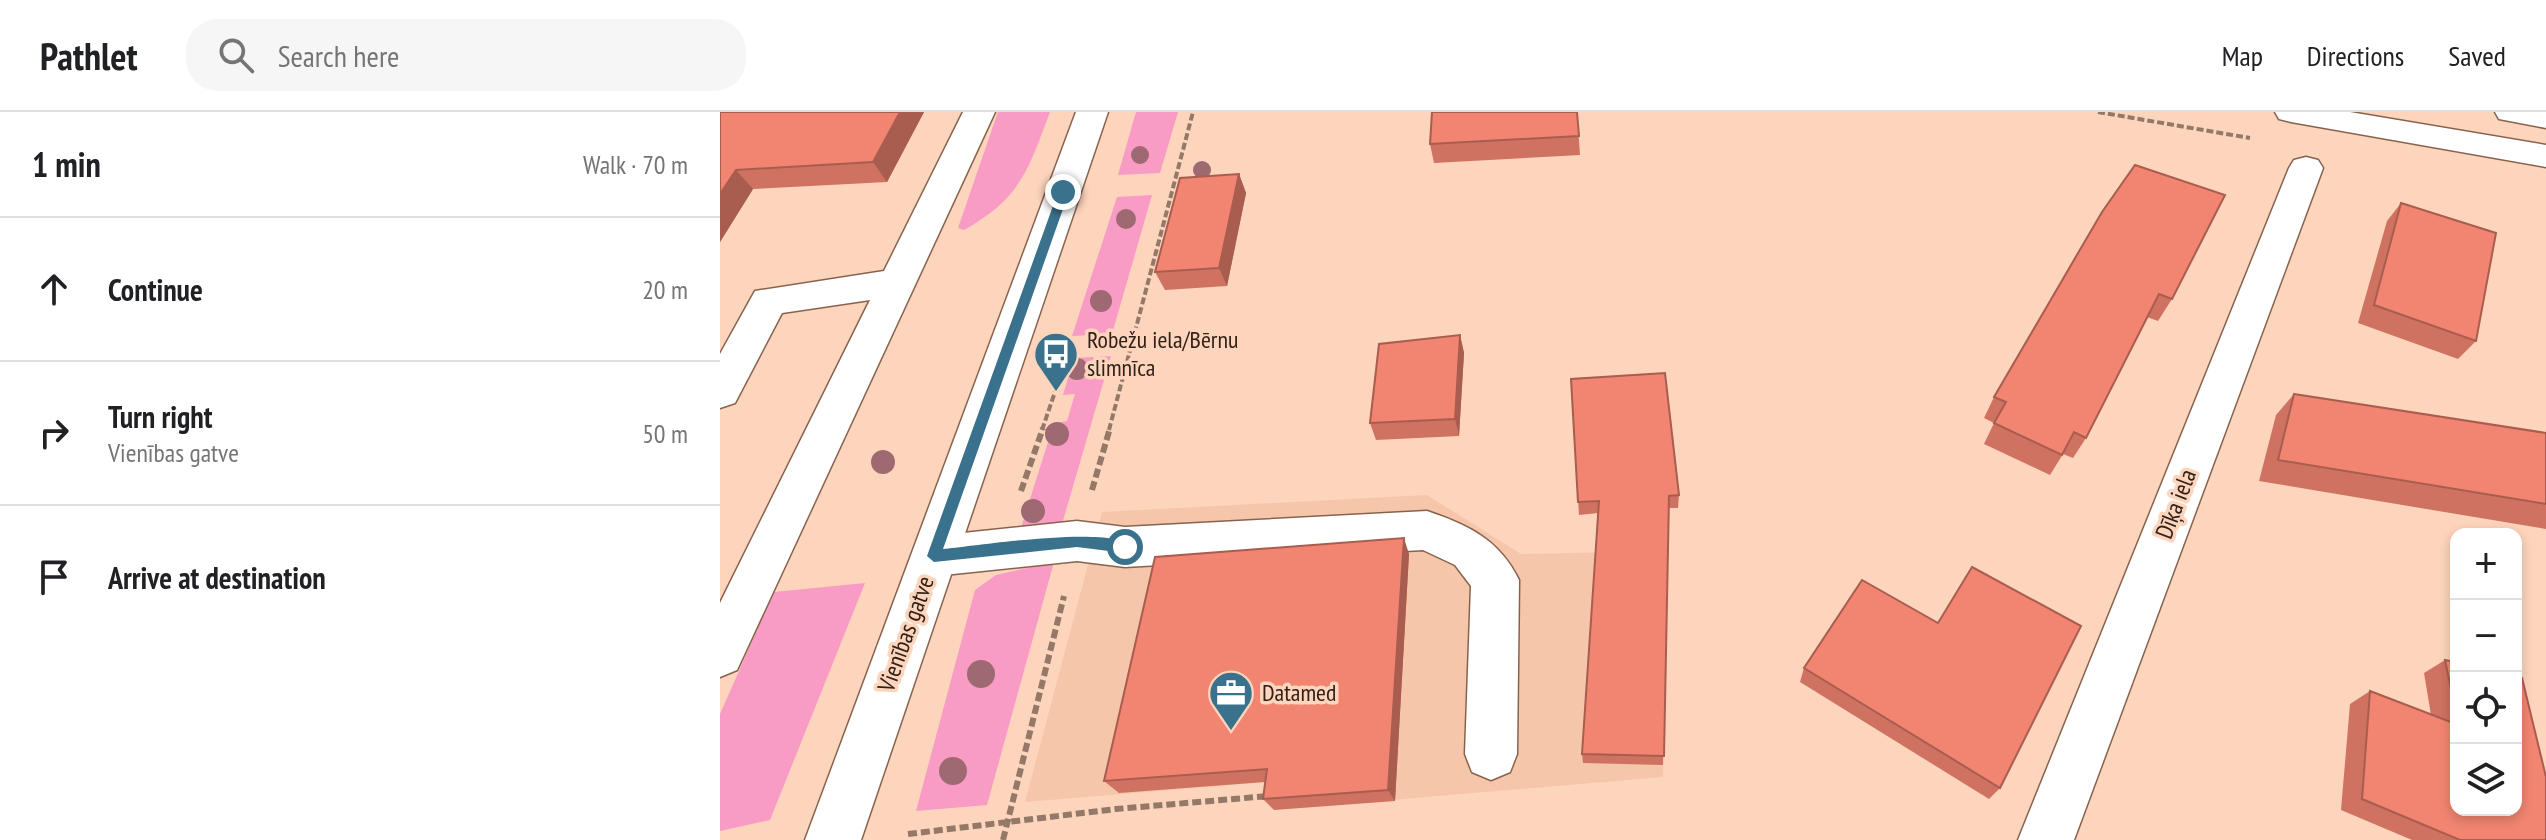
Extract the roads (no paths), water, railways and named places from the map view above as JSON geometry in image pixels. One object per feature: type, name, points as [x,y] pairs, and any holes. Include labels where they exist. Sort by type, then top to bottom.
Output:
[{"type":"main road","points":[[720,654],[979,112]]},
{"type":"main road","name":"Vienības gatve","points":[[833,840],[1092,112]]},
{"type":"main road","points":[[2291,112],[2546,156]]},
{"type":"main road","points":[[2511,112],[2546,118]]},
{"type":"main road","name":"Dīķa iela","points":[[2046,840],[2306,168]]},
{"type":"main road","points":[[720,392],[769,301],[898,282]]},
{"type":"main road","points":[[934,556],[1077,541],[1125,547],[1427,530],[1471,551],[1495,580],[1491,754]]},
{"type":"place","name":"Robežu iela/Bērnu slimnīca","points":[[1056,393]]},
{"type":"place","name":"Datamed","points":[[1231,732]]}]
